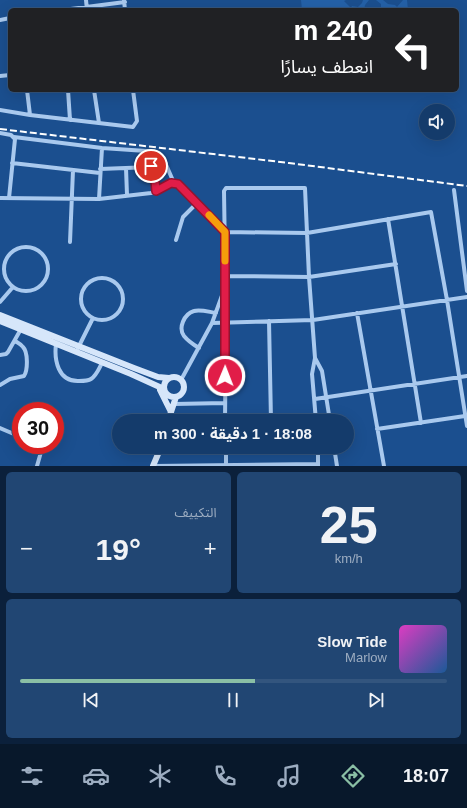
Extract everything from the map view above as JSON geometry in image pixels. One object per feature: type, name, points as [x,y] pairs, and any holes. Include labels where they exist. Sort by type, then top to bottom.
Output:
[{"type":"main road","points":[[0,315],[56,344],[157,385],[167,394],[176,397]]},
{"type":"main road","points":[[0,321],[21,326],[79,346],[158,377],[174,377],[181,380],[184,388],[181,394],[176,397],[171,412]]},
{"type":"main road","points":[[164,390],[165,383],[169,378]]},
{"type":"main road","points":[[157,385],[171,412]]},
{"type":"main road","points":[[154,466],[158,454]]},
{"type":"street","points":[[86,0],[86,8],[124,1]]},
{"type":"street","points":[[27,92],[30,115]]},
{"type":"street","points":[[68,92],[70,120]]},
{"type":"street","points":[[94,92],[99,123]]},
{"type":"street","points":[[0,110],[133,127],[137,121],[133,92]]},
{"type":"street","points":[[0,133],[14,137],[156,153],[164,160],[174,183]]},
{"type":"street","points":[[9,198],[14,137]]},
{"type":"street","points":[[98,199],[102,148]]},
{"type":"street","points":[[12,163],[73,170],[100,171],[151,166],[153,168],[156,191]]},
{"type":"street","points":[[126,168],[128,195]]},
{"type":"street","points":[[70,242],[73,170]]},
{"type":"street","points":[[0,198],[98,199],[156,191],[171,183],[174,183],[181,186],[225,232],[307,233],[431,212],[467,426]]},
{"type":"street","points":[[225,414],[226,322],[224,192],[226,188],[305,188],[309,277],[315,358],[312,374],[315,414]]},
{"type":"street","points":[[454,190],[467,291]]},
{"type":"street","points":[[176,240],[183,217],[197,203]]},
{"type":"street","points":[[388,219],[421,423]]},
{"type":"street","points":[[22,248],[31,248],[39,252],[45,259],[48,268],[45,281],[38,288],[30,291],[21,291],[12,287],[6,280],[4,271],[7,258],[13,251],[22,248]]},
{"type":"street","points":[[225,276],[309,277],[396,264]]},
{"type":"street","points":[[102,277],[111,279],[118,285],[122,293],[123,302],[120,310],[114,316],[106,320],[93,318],[86,313],[81,305],[80,296],[84,288],[94,279],[102,277]]},
{"type":"street","points":[[0,302],[12,287]]},
{"type":"street","points":[[181,380],[212,323],[225,288]]},
{"type":"street","points":[[212,323],[269,320],[313,320],[467,297]]},
{"type":"street","points":[[199,348],[184,336],[181,330],[182,324],[189,314],[194,311],[216,313]]},
{"type":"street","points":[[357,314],[384,466]]},
{"type":"street","points":[[76,352],[93,318]]},
{"type":"street","points":[[269,320],[271,414]]},
{"type":"street","points":[[0,355],[8,352],[15,341],[21,326]]},
{"type":"street","points":[[0,385],[24,376],[26,372],[25,351],[21,345],[15,341]]},
{"type":"street","points":[[56,344],[55,356],[59,370],[72,381],[91,379],[98,371],[102,362]]},
{"type":"street","points":[[315,358],[322,371],[329,414]]},
{"type":"street","points":[[314,399],[467,376]]},
{"type":"street","points":[[174,404],[225,403]]},
{"type":"street","points":[[377,429],[465,416]]},
{"type":"street","points":[[0,428],[12,433]]},
{"type":"street","points":[[37,466],[40,454]]},
{"type":"street","points":[[226,454],[226,465]]},
{"type":"street","points":[[154,466],[318,465],[318,454]]},
{"type":"street","points":[[335,454],[337,466]]},
{"type":"shaded area","points":[[301,0],[346,0],[344,1],[351,8],[302,8]]},
{"type":"shaded area","points":[[363,0],[369,0],[364,8],[351,8],[352,6],[358,7]]},
{"type":"shaded area","points":[[376,0],[383,0],[388,4],[395,5],[397,7],[403,0],[407,0],[408,8],[381,8],[381,4]]},
{"type":"railway","points":[[0,129],[289,163],[467,186]]},
{"type":"slow traffic","points":[[209,215],[225,232],[225,261]]},
{"type":"route","points":[[151,166],[154,170],[156,191],[171,183],[178,184],[225,232],[225,376]]}]
